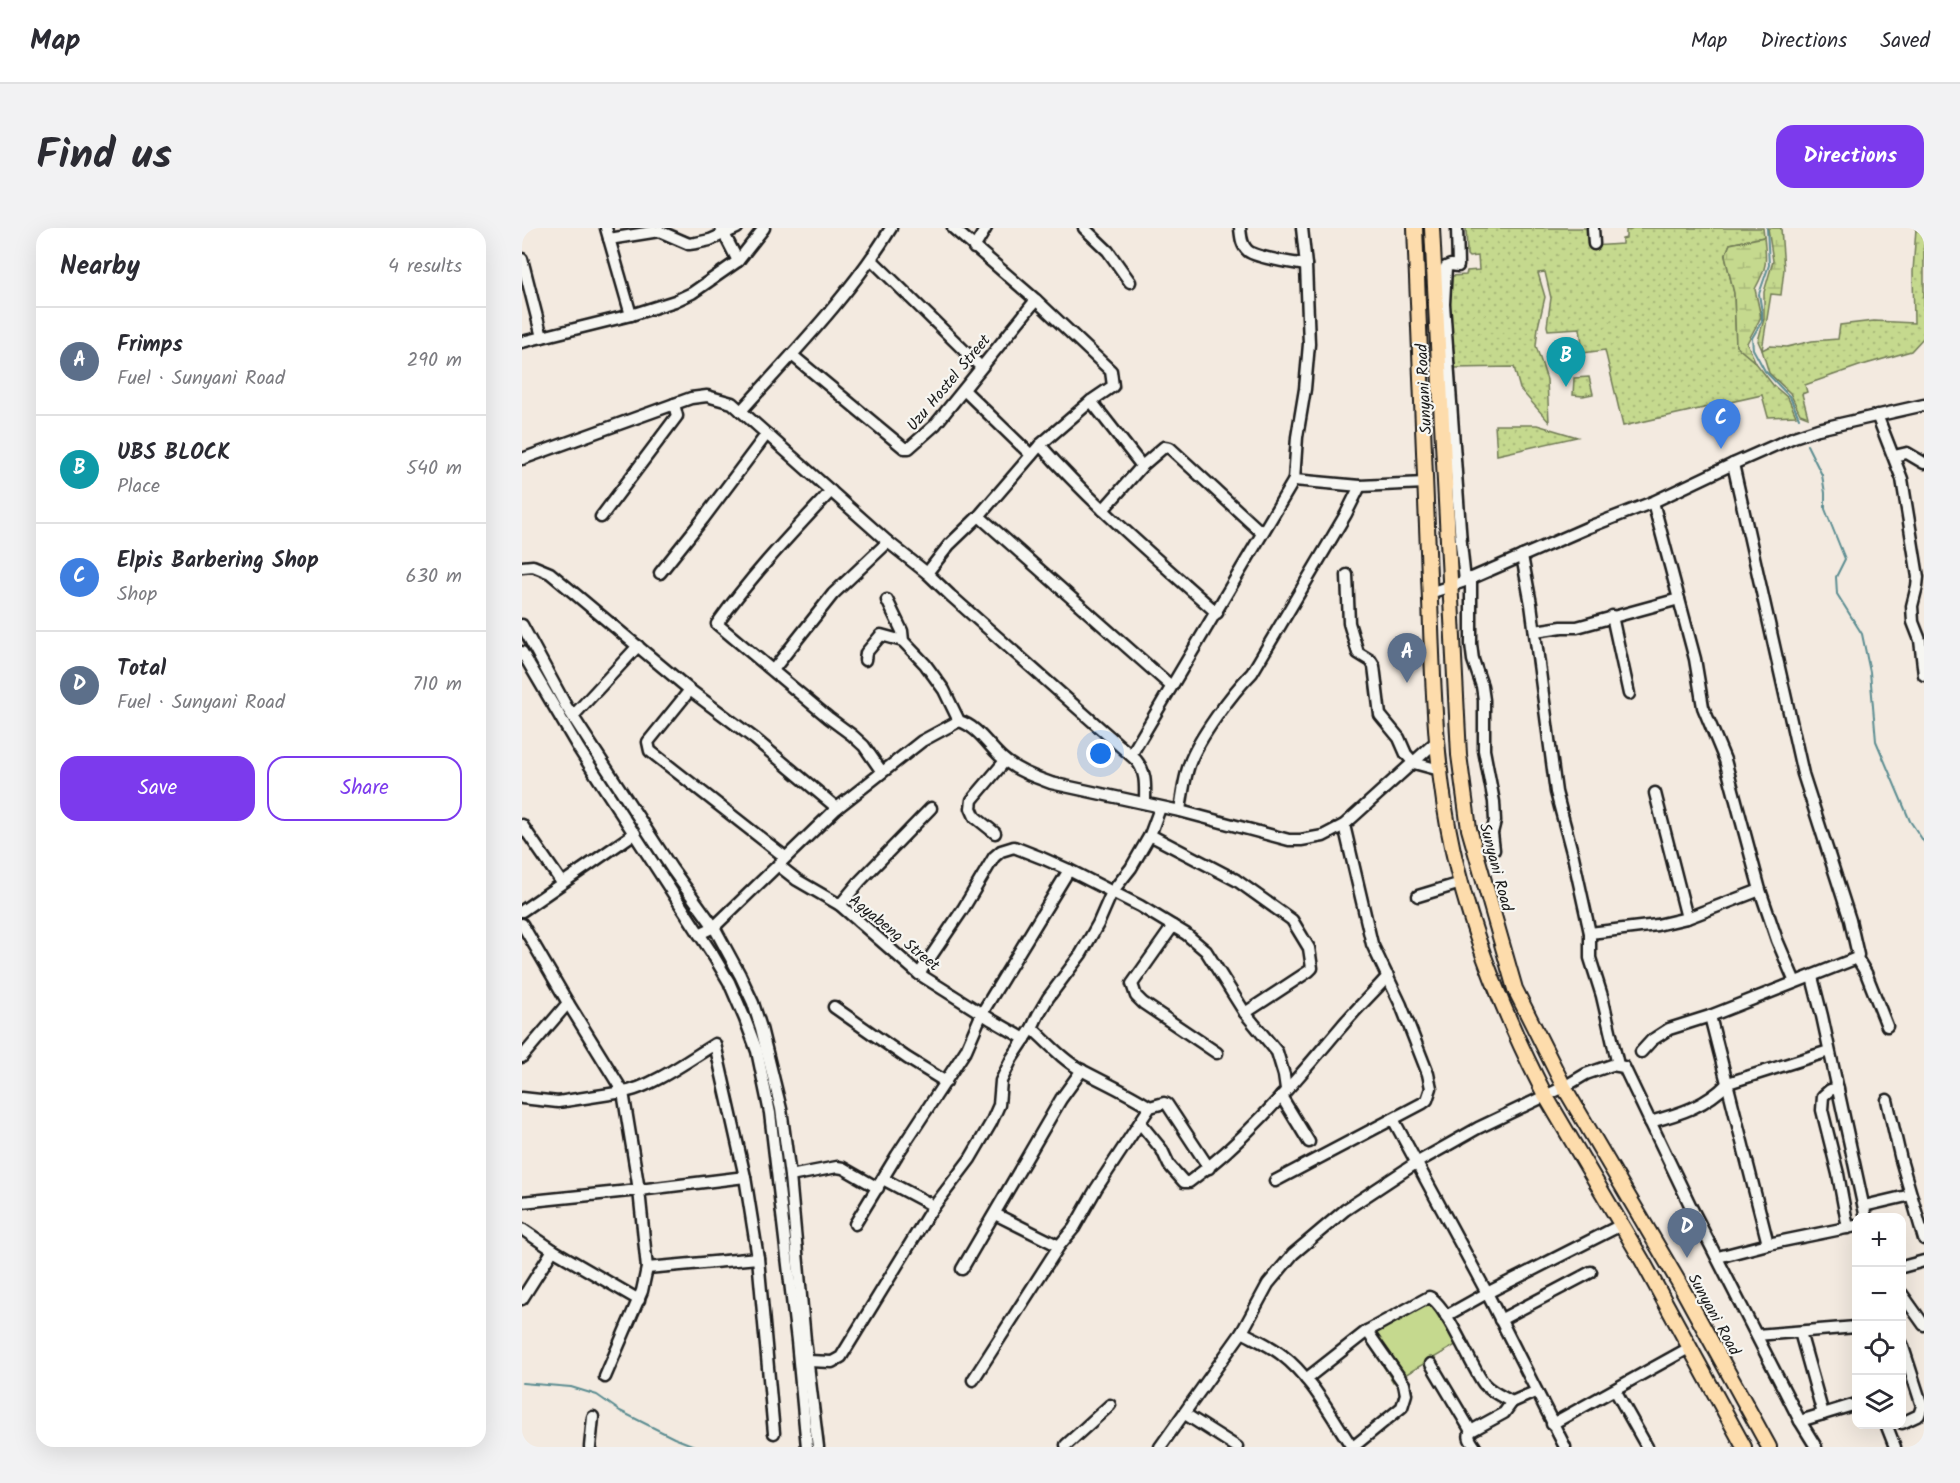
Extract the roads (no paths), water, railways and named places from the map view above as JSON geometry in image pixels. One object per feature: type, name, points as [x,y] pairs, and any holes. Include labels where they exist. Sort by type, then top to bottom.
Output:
[{"type":"main road","points":[[1414,228],[1440,770],[1452,848],[1461,882],[1486,963],[1509,1022],[1545,1095],[1621,1225],[1744,1447]]},
{"type":"main road","name":"Sunyani Road","points":[[1432,228],[1459,755],[1469,829],[1515,988],[1564,1087],[1678,1281],[1769,1447]]},
{"type":"street","points":[[631,315],[607,233],[659,231],[689,244],[703,242],[722,231],[737,228]]},
{"type":"street","points":[[522,342],[631,315],[692,293],[738,261],[764,228]]},
{"type":"street","points":[[741,411],[792,355],[872,260],[891,228]]},
{"type":"street","points":[[927,573],[1040,445],[1091,401],[1113,386],[1111,371],[1036,300],[953,228]]},
{"type":"street","points":[[974,248],[986,228]]},
{"type":"street","points":[[1084,228],[1108,251],[1130,282]]},
{"type":"street","points":[[1240,228],[1242,242],[1248,251],[1305,266]]},
{"type":"street","points":[[1131,755],[1294,480],[1309,344],[1302,228]]},
{"type":"street","points":[[1457,228],[1458,266],[1446,267],[1444,304],[1455,463],[1468,580],[1473,660],[1482,686],[1484,750],[1494,802],[1495,821],[1492,833],[1494,850]]},
{"type":"street","points":[[1593,228],[1594,244]]},
{"type":"street","points":[[722,231],[738,261]]},
{"type":"street","points":[[522,259],[542,337]]},
{"type":"street","points":[[872,260],[981,367]]},
{"type":"street","name":"Uzu Hostel Street","points":[[792,355],[904,448],[913,446],[935,425],[1036,300]]},
{"type":"street","points":[[964,390],[1031,455]]},
{"type":"street","points":[[522,459],[691,398],[707,396],[732,403],[1131,755],[1142,767],[1146,783],[1145,803]]},
{"type":"street","points":[[1091,401],[1142,466]]},
{"type":"street","points":[[601,517],[677,416],[674,404]]},
{"type":"street","points":[[1430,593],[1468,580],[1653,502],[1794,437],[1818,429],[1924,405]]},
{"type":"street","points":[[1877,415],[1902,479],[1912,534],[1917,577],[1912,606],[1913,622],[1920,640],[1924,675]]},
{"type":"street","points":[[660,573],[766,435]]},
{"type":"street","points":[[1040,445],[1068,477],[1217,613]]},
{"type":"street","points":[[1103,510],[1142,466],[1164,447],[1170,448],[1262,533]]},
{"type":"street","points":[[1894,456],[1907,453],[1924,463]]},
{"type":"street","points":[[1733,464],[1803,774],[1850,920],[1857,958],[1866,973],[1887,1026]]},
{"type":"street","points":[[1294,480],[1360,486],[1425,483]]},
{"type":"street","points":[[1180,811],[1189,764],[1200,743],[1240,685],[1252,673],[1346,514],[1360,486]]},
{"type":"street","points":[[831,491],[774,552],[734,599],[717,624],[858,740],[882,772]]},
{"type":"street","points":[[1653,502],[1695,659],[1703,707],[1725,760],[1760,890],[1777,940],[1795,982]]},
{"type":"street","points":[[979,516],[1171,686]]},
{"type":"street","points":[[773,670],[833,594],[888,542]]},
{"type":"street","points":[[1522,556],[1535,631],[1556,792],[1574,856],[1590,933],[1590,958],[1602,996],[1618,1065]]},
{"type":"street","points":[[522,567],[533,566],[550,573],[690,690],[755,739],[837,808]]},
{"type":"street","points":[[1347,575],[1349,623],[1358,653],[1371,661],[1374,666],[1380,715],[1393,729],[1406,754],[1414,763],[1440,770]]},
{"type":"street","points":[[1535,631],[1576,627],[1679,599]]},
{"type":"street","points":[[887,600],[902,632],[903,641]]},
{"type":"street","points":[[1612,616],[1629,694]]},
{"type":"street","points":[[522,626],[573,716],[672,869],[714,927],[747,989],[761,1028],[781,1109],[790,1176],[804,1340],[818,1447]]},
{"type":"street","points":[[865,660],[866,653],[881,635],[903,641],[926,664],[944,690],[959,721]]},
{"type":"street","points":[[573,716],[638,646]]},
{"type":"street","points":[[522,652],[579,749],[713,955],[737,1000],[759,1061],[770,1113],[807,1447]]},
{"type":"street","name":"Agyabeng Street","points":[[690,690],[648,742],[650,751],[782,861],[797,880],[840,905],[919,974],[1025,1039]]},
{"type":"street","points":[[699,934],[714,927],[837,808],[922,741],[959,721],[966,723],[1005,761],[1030,776],[1051,783],[1180,811],[1289,840],[1323,836],[1344,825],[1438,740]]},
{"type":"street","points":[[994,833],[975,817],[971,808],[972,800],[1005,761]]},
{"type":"street","points":[[1655,794],[1687,918]]},
{"type":"street","points":[[840,905],[860,881],[931,808]]},
{"type":"street","points":[[808,1361],[832,1362],[841,1357],[934,1206],[970,1159],[999,1105],[1001,1080],[1012,1058],[1048,998],[1069,972],[1087,944],[1112,892],[1131,868],[1150,835],[1160,808]]},
{"type":"street","points":[[522,825],[562,883]]},
{"type":"street","points":[[1275,1181],[1427,1100],[1431,1088],[1412,1029],[1388,975],[1378,961],[1372,944],[1344,825]]},
{"type":"street","points":[[522,911],[634,833]]},
{"type":"street","points":[[1150,835],[1236,880],[1273,905],[1292,920],[1309,948],[1312,968],[1245,1013]]},
{"type":"street","points":[[919,974],[963,909],[994,857],[1001,851],[1014,847],[1069,870],[1140,906],[1173,926],[1206,951],[1245,1013],[1277,1052],[1284,1075],[1284,1093],[1309,1142]]},
{"type":"street","points":[[855,1224],[966,1050],[982,1013],[1069,870]]},
{"type":"street","points":[[1418,896],[1461,882]]},
{"type":"street","points":[[1590,933],[1657,925],[1687,918],[1760,890]]},
{"type":"street","points":[[522,894],[531,904]]},
{"type":"street","points":[[522,924],[623,1092],[639,1190],[647,1268],[639,1300],[605,1377]]},
{"type":"street","points":[[1173,926],[1132,984],[1136,996],[1217,1053]]},
{"type":"street","points":[[1641,1052],[1652,1040],[1669,1029],[1710,1016],[1857,958]]},
{"type":"street","points":[[1140,1123],[1162,1150],[1169,1165],[1184,1182],[1189,1182],[1232,1148],[1388,975]]},
{"type":"street","points":[[1812,977],[1865,1212],[1911,1195]]},
{"type":"street","points":[[522,1057],[568,1004]]},
{"type":"street","points":[[834,1007],[945,1082]]},
{"type":"street","points":[[1710,1016],[1768,1244]]},
{"type":"street","points":[[1032,1028],[1053,1048],[1082,1070],[1150,1107]]},
{"type":"street","points":[[522,1098],[558,1102],[632,1091],[715,1044],[745,1177],[758,1258],[774,1433]]},
{"type":"street","points":[[1650,1122],[1682,1113],[1704,1103],[1717,1095],[1728,1083],[1829,1052]]},
{"type":"street","points":[[1160,1447],[1242,1332],[1268,1284],[1293,1254],[1345,1210],[1416,1163],[1478,1128],[1586,1074],[1618,1065],[1624,1067],[1691,1207],[1816,1447]]},
{"type":"street","points":[[962,1269],[1061,1099],[1082,1070]]},
{"type":"street","points":[[1718,1257],[1852,1227],[1822,1110],[1823,1096],[1830,1090],[1838,1088]]},
{"type":"street","points":[[1887,1100],[1901,1160],[1924,1239]]},
{"type":"street","points":[[973,1380],[1059,1246],[1074,1228],[1150,1107],[1167,1104],[1209,1168]]},
{"type":"street","points":[[1393,1119],[1487,1293],[1535,1392],[1565,1447]]},
{"type":"street","points":[[1830,1140],[1848,1135]]},
{"type":"street","points":[[790,1176],[837,1167],[843,1168],[934,1206]]},
{"type":"street","points":[[522,1202],[745,1177]]},
{"type":"street","points":[[995,1214],[1059,1246]]},
{"type":"street","points":[[1446,1316],[1621,1225]]},
{"type":"street","points":[[522,1229],[639,1300]]},
{"type":"street","points":[[522,1299],[554,1250]]},
{"type":"street","points":[[647,1268],[758,1258]]},
{"type":"street","points":[[1905,1267],[1924,1261]]},
{"type":"street","points":[[1500,1320],[1591,1272]]},
{"type":"street","points":[[1306,1379],[1367,1331],[1429,1297],[1436,1300],[1486,1386],[1512,1402]]},
{"type":"street","points":[[1906,1300],[1924,1325]]},
{"type":"street","points":[[1757,1335],[1852,1327]]},
{"type":"street","points":[[1242,1332],[1281,1353],[1306,1379],[1353,1447],[1402,1407],[1406,1394],[1404,1384],[1367,1331]]},
{"type":"street","points":[[1800,1332],[1823,1414]]},
{"type":"street","points":[[1552,1424],[1689,1348]]},
{"type":"street","points":[[1906,1356],[1922,1406],[1919,1415],[1906,1421]]},
{"type":"street","points":[[1431,1364],[1472,1431]]},
{"type":"street","points":[[1615,1390],[1647,1447]]},
{"type":"street","points":[[1475,1447],[1469,1435],[1472,1431],[1504,1413],[1512,1402],[1535,1392]]},
{"type":"street","points":[[1066,1446],[1110,1405]]},
{"type":"street","points":[[1800,1420],[1852,1405]]},
{"type":"street","points":[[1185,1414],[1237,1447]]},
{"type":"street","points":[[590,1447],[593,1417]]},
{"type":"street","points":[[1891,1429],[1895,1447]]},
{"type":"waterway","points":[[1767,228],[1769,265],[1759,294],[1762,321],[1752,338],[1753,349],[1765,371],[1790,397],[1799,418]]},
{"type":"waterway","points":[[1807,445],[1822,475],[1825,509],[1845,559],[1836,577],[1837,594],[1862,634],[1870,672],[1876,741],[1910,821],[1924,842]]},
{"type":"waterway","points":[[522,1383],[571,1387],[597,1395],[620,1411],[697,1447]]},
{"type":"place","name":"UBS BLOCK","points":[[1566,387]]},
{"type":"place","name":"Elpis Barbering Shop","points":[[1721,449]]},
{"type":"place","name":"Frimps","points":[[1407,683]]},
{"type":"place","name":"Total","points":[[1687,1258]]}]
